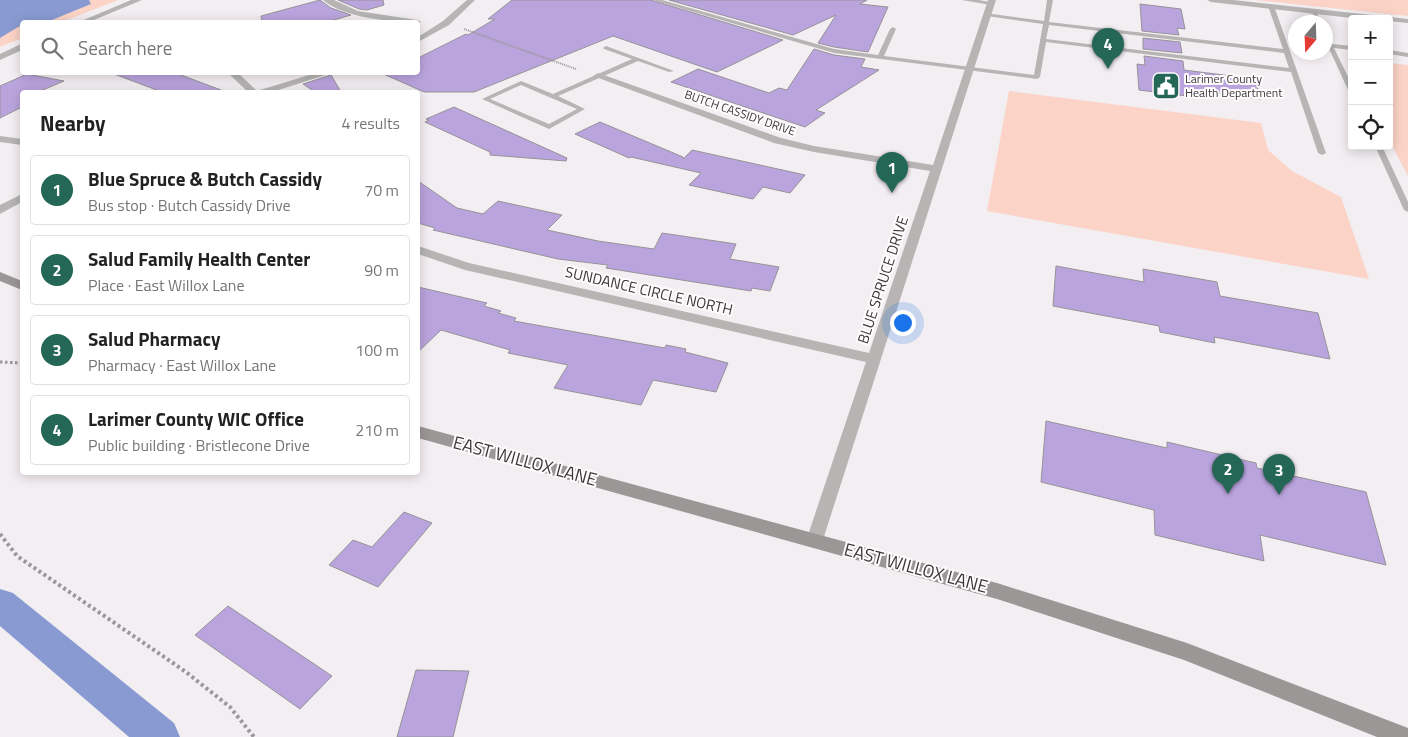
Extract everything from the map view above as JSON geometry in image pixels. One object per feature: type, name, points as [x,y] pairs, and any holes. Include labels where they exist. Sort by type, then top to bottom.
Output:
[{"type":"main road","points":[[0,276],[20,285]]},
{"type":"main road","name":"EAST WILLOX LANE","points":[[420,433],[997,591],[1188,652],[1374,731],[1404,737]]},
{"type":"street","points":[[89,20],[138,0]]},
{"type":"street","points":[[327,0],[356,12],[404,20]]},
{"type":"street","points":[[420,39],[462,12],[471,0]]},
{"type":"street","points":[[1210,0],[1349,15]]},
{"type":"street","name":"BLUE SPRUCE DRIVE","points":[[815,541],[990,6]]},
{"type":"street","points":[[1393,19],[1408,21]]},
{"type":"street","points":[[422,23],[445,24]]},
{"type":"street","points":[[0,57],[20,49]]},
{"type":"street","points":[[235,75],[251,90]]},
{"type":"street","points":[[270,90],[321,75]]},
{"type":"street","name":"BUTCH CASSIDY DRIVE","points":[[598,76],[778,141],[814,149],[937,169]]},
{"type":"street","points":[[0,139],[20,142]]},
{"type":"street","points":[[0,210],[20,198]]},
{"type":"street","name":"SUNDANCE CIRCLE NORTH","points":[[420,251],[464,266],[875,359]]},
{"type":"lane","points":[[656,0],[834,50],[1037,77],[1050,0]]},
{"type":"lane","points":[[965,0],[1046,23],[1286,51]]},
{"type":"lane","points":[[1271,6],[1322,153]]},
{"type":"lane","points":[[1313,11],[1315,15]]},
{"type":"lane","points":[[880,56],[893,29]]},
{"type":"lane","points":[[1043,40],[1293,70]]},
{"type":"lane","points":[[1333,46],[1348,48]]},
{"type":"lane","points":[[606,48],[671,71]]},
{"type":"lane","points":[[1333,52],[1348,84]]},
{"type":"lane","points":[[1393,52],[1408,54]]},
{"type":"lane","points":[[554,96],[582,108],[549,126],[485,99],[521,83],[554,96],[638,59]]},
{"type":"lane","points":[[1380,150],[1408,210]]},
{"type":"path","points":[[445,24],[598,76]]},
{"type":"path","points":[[0,362],[20,363]]},
{"type":"path","points":[[0,534],[18,556],[44,576],[186,672],[230,707],[254,737]]},
{"type":"shaded area","points":[[0,0],[118,0],[67,20],[20,20],[20,39],[0,47]]},
{"type":"shaded area","points":[[1256,0],[1408,0],[1408,16]]},
{"type":"shaded area","points":[[1393,63],[1408,65],[1408,176],[1393,148]]},
{"type":"shaded area","points":[[1009,91],[1261,123],[1268,150],[1292,171],[1341,197],[1369,279],[987,211]]},
{"type":"water","points":[[0,0],[89,0],[91,4],[52,20],[20,20],[20,26],[0,38]]},
{"type":"building","points":[[320,0],[331,8],[351,15],[334,20],[262,20],[261,16]]},
{"type":"building","points":[[338,0],[383,0],[384,5],[367,10],[359,9]]},
{"type":"building","points":[[512,0],[651,0],[783,40],[717,72],[613,36],[474,92],[424,92],[386,75],[420,75],[420,57],[466,34],[468,35],[495,19],[488,19]]},
{"type":"building","points":[[669,0],[867,0],[860,4],[888,7],[868,52],[818,43],[836,15],[793,35]]},
{"type":"building","points":[[1140,4],[1181,9],[1185,29],[1177,28],[1179,35],[1142,31]]},
{"type":"building","points":[[1143,38],[1180,42],[1182,53],[1143,49]]},
{"type":"building","points":[[814,49],[834,55],[865,59],[861,67],[879,70],[816,110],[825,113],[805,127],[671,82],[698,69],[769,93],[779,88],[787,90]]},
{"type":"building","points":[[1144,56],[1183,61],[1184,70],[1255,79],[1261,99],[1194,90],[1196,97],[1139,90],[1137,64],[1145,65]]},
{"type":"building","points":[[25,75],[64,81],[43,90],[20,90],[20,108],[0,118],[0,86]]},
{"type":"building","points":[[117,75],[181,75],[221,90],[157,90]]},
{"type":"building","points":[[331,75],[340,90],[312,90],[303,84]]},
{"type":"building","points":[[454,107],[567,158],[566,161],[490,155],[490,152],[425,122],[429,120],[426,119]]},
{"type":"building","points":[[600,122],[683,157],[683,159],[692,150],[805,175],[790,193],[763,187],[753,199],[689,185],[701,173],[629,158],[575,134]]},
{"type":"building","points":[[420,182],[457,208],[483,214],[498,201],[562,215],[547,230],[598,241],[654,249],[662,233],[736,244],[730,259],[779,267],[770,291],[752,288],[751,291],[606,268],[608,265],[558,259],[433,230],[435,228],[420,224]]},
{"type":"building","points":[[1056,266],[1144,282],[1143,269],[1217,282],[1220,296],[1318,313],[1330,359],[1214,337],[1215,343],[1160,332],[1159,326],[1053,306]]},
{"type":"building","points":[[420,287],[487,303],[484,306],[501,311],[498,313],[516,318],[514,321],[665,348],[666,345],[686,349],[685,352],[728,363],[716,392],[653,380],[641,405],[554,388],[568,365],[508,353],[510,350],[441,330],[420,350]]},
{"type":"building","points":[[1046,421],[1167,448],[1167,442],[1256,463],[1257,468],[1366,492],[1386,565],[1260,535],[1264,561],[1155,535],[1154,510],[1041,482]]},
{"type":"building","points":[[404,512],[432,523],[378,587],[329,565],[353,540],[372,547]]},
{"type":"building","points":[[228,606],[332,676],[300,709],[195,635]]},
{"type":"building","points":[[416,670],[469,671],[453,737],[397,737]]},
{"type":"waterway","points":[[0,604],[160,737]]},
{"type":"place","name":"Larimer County WIC Office","points":[[1108,69]]},
{"type":"place","name":"Larimer County Health Department","points":[[1166,86]]},
{"type":"place","name":"Blue Spruce & Butch Cassidy","points":[[892,193]]},
{"type":"place","name":"Salud Family Health Center","points":[[1228,494]]},
{"type":"place","name":"Salud Pharmacy","points":[[1279,495]]}]
